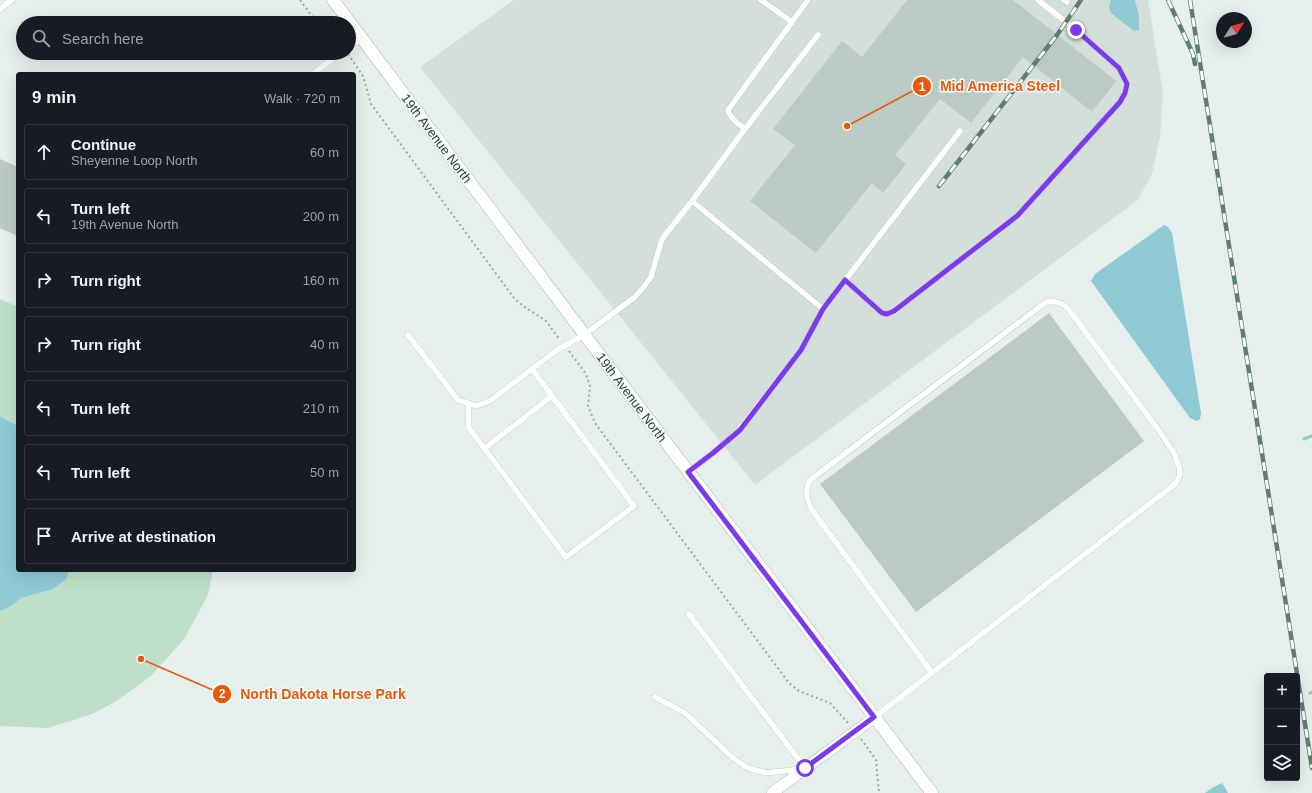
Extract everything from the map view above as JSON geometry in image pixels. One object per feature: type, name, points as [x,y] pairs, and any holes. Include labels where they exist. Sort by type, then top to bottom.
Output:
[{"type":"street","name":"19th Avenue North","points":[[333,0],[345,16]]},
{"type":"street","name":"19th Avenue North","points":[[356,30],[584,336],[932,793]]},
{"type":"street","points":[[775,792],[874,717]]},
{"type":"lane","points":[[0,9],[12,0]]},
{"type":"lane","points":[[761,0],[792,22]]},
{"type":"lane","points":[[745,129],[733,119],[728,110],[808,0]]},
{"type":"lane","points":[[845,280],[882,313],[887,314],[894,311],[1017,216],[1120,102],[1125,93],[1127,84],[1119,68],[1076,30],[1038,0]]},
{"type":"lane","points":[[408,335],[458,400],[476,406],[490,400],[557,350],[584,336],[635,297],[643,288],[651,277],[662,239],[818,35]]},
{"type":"lane","points":[[356,43],[363,39]]},
{"type":"lane","points":[[316,72],[331,60]]},
{"type":"lane","points":[[688,472],[740,430],[801,350],[823,309],[960,131]]},
{"type":"lane","points":[[692,201],[823,309]]},
{"type":"lane","points":[[874,717],[932,673],[1175,484],[1180,475],[1179,466],[1174,453],[1157,428],[1067,307],[1061,302],[1046,302],[810,480],[806,487],[807,499],[812,510],[932,673]]},
{"type":"lane","points":[[468,404],[469,428],[566,557],[634,506],[532,369]]},
{"type":"lane","points":[[485,448],[552,396]]},
{"type":"lane","points":[[689,614],[805,768]]},
{"type":"lane","points":[[655,697],[685,713],[733,758],[748,768],[766,772],[805,768]]},
{"type":"path","points":[[300,0],[312,16]]},
{"type":"path","points":[[351,60],[363,76],[371,104],[514,298],[546,321],[586,374],[590,386],[588,406],[595,423],[789,683],[799,691],[830,703],[855,732],[876,760],[879,793]]},
{"type":"shaded area","points":[[514,0],[1148,0],[1163,93],[1160,137],[1152,174],[1138,200],[755,485],[420,67]]},
{"type":"green space","points":[[0,299],[16,306],[16,425],[0,416]]},
{"type":"green space","points":[[69,572],[213,572],[208,595],[184,639],[151,676],[115,702],[92,714],[48,728],[0,726],[0,611],[11,606],[21,598],[36,594],[66,579]]},
{"type":"water","points":[[1111,0],[1135,0],[1139,17],[1139,30],[1134,31],[1111,13],[1109,6]]},
{"type":"water","points":[[1164,225],[1168,227],[1172,233],[1201,413],[1200,419],[1197,421],[1190,418],[1091,281],[1095,274]]},
{"type":"water","points":[[0,416],[16,425],[16,572],[69,572],[66,579],[53,589],[21,598],[11,606],[0,611]]},
{"type":"water","points":[[1222,783],[1228,793],[1205,793],[1212,788]]},
{"type":"building","points":[[907,0],[1013,0],[1116,81],[1092,112],[1023,57],[971,123],[940,99],[895,155],[906,164],[883,193],[872,183],[816,253],[750,201],[795,145],[773,129],[842,41],[862,57]]},
{"type":"building","points":[[0,159],[16,166],[16,235],[0,228]]},
{"type":"building","points":[[1049,313],[1144,441],[916,612],[820,484]]},
{"type":"waterway","points":[[1304,439],[1312,436]]},
{"type":"railway","points":[[939,186],[1057,35],[1081,0]]},
{"type":"railway","points":[[1168,0],[1193,54],[1195,64]]},
{"type":"railway","points":[[1190,0],[1312,768]]},
{"type":"place","name":"Mid America Steel","points":[[847,126]]},
{"type":"place","name":"North Dakota Horse Park","points":[[141,659]]},
{"type":"route","points":[[805,768],[874,717],[688,472],[740,430],[801,350],[823,309],[845,280],[882,313],[887,314],[894,311],[1017,216],[1120,102],[1125,93],[1127,84],[1119,68],[1076,30]]}]
